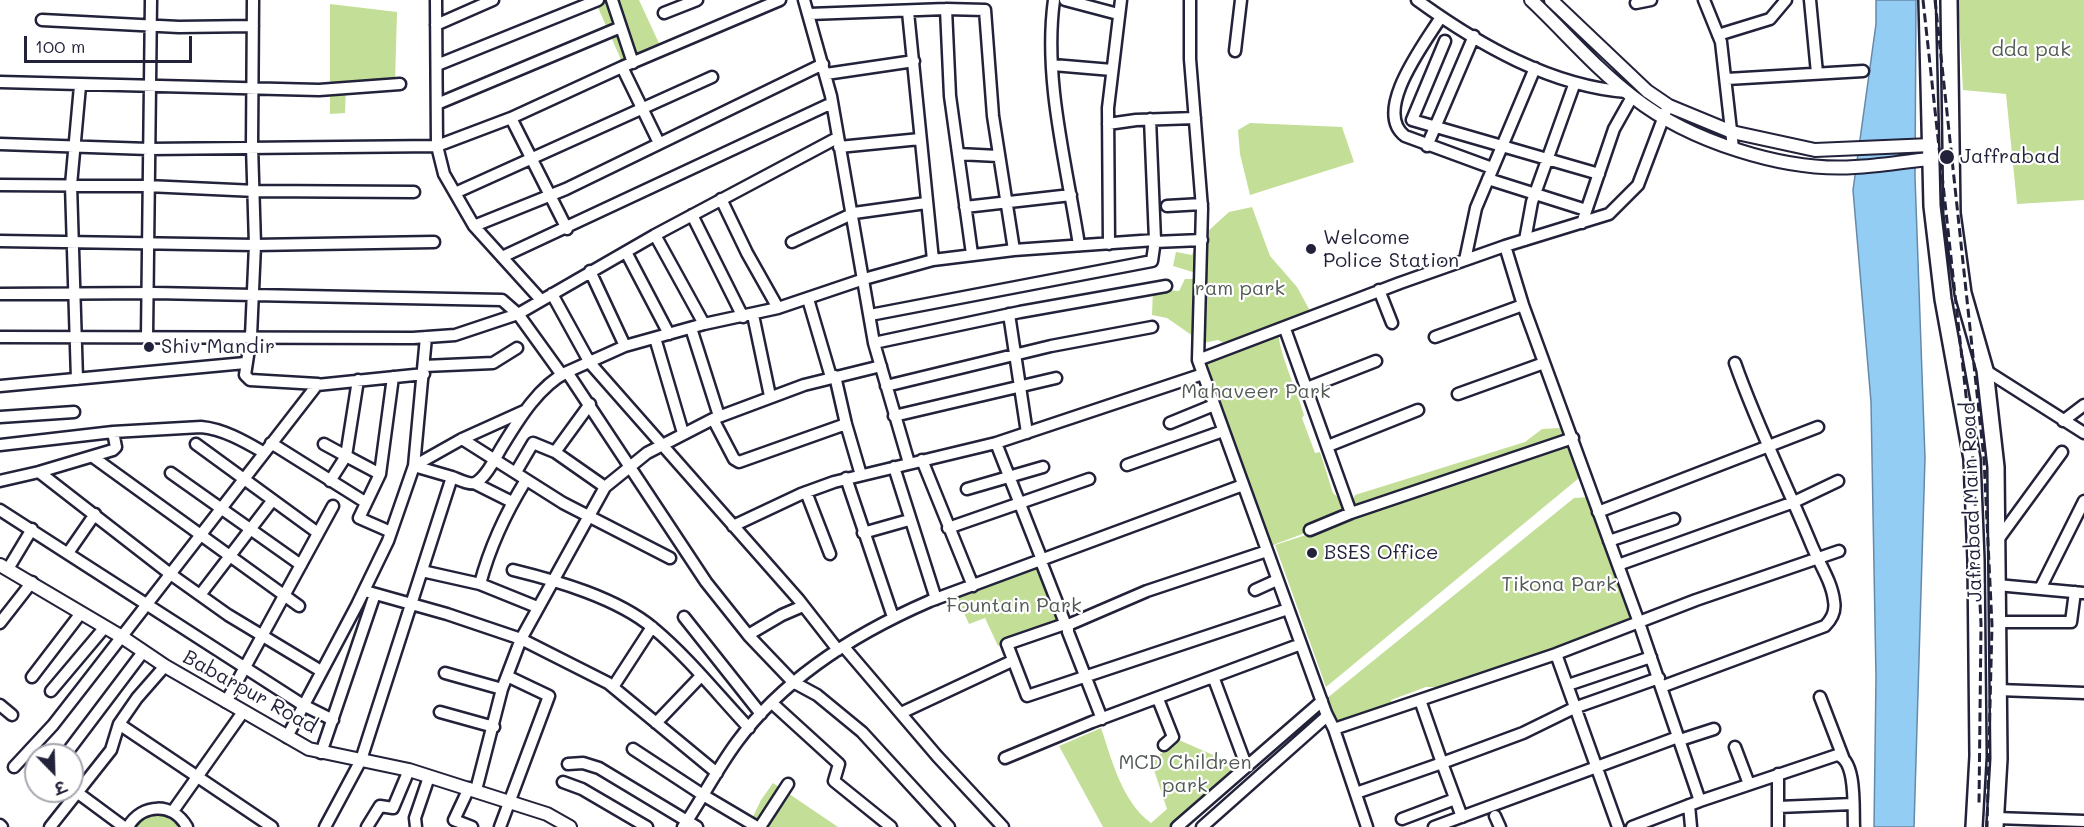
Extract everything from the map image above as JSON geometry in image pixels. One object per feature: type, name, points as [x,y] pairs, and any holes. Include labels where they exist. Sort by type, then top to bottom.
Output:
[{"type":"main road","name":"Jafrabad Main Road","points":[[1927,0],[1925,152],[1947,317],[1972,459],[1976,560],[1977,733],[1974,827]]},
{"type":"main road","name":"Jafrabad Main Road","points":[[1949,0],[1952,213],[1963,293],[1985,369],[1996,466],[1998,690],[1995,822]]},
{"type":"main road","points":[[1947,317],[1968,311]]},
{"type":"street","points":[[147,337],[151,0]]},
{"type":"street","points":[[253,0],[252,146],[255,245],[251,336],[245,363],[245,375],[250,380],[318,384],[393,377],[424,370],[493,363],[517,348]]},
{"type":"street","points":[[436,0],[437,146],[444,174],[474,226],[541,300]]},
{"type":"street","points":[[436,25],[493,0]]},
{"type":"street","points":[[437,64],[597,0]]},
{"type":"street","points":[[612,0],[633,63]]},
{"type":"street","points":[[664,12],[697,0]]},
{"type":"street","points":[[0,144],[149,149],[252,146],[437,146],[511,118],[622,67],[780,0]]},
{"type":"street","points":[[804,0],[832,103],[838,143],[854,213],[874,343],[909,463]]},
{"type":"street","points":[[1054,0],[1051,22],[1053,66],[1079,245]]},
{"type":"street","points":[[1065,0],[1118,14]]},
{"type":"street","points":[[1109,244],[1108,124],[1121,0]]},
{"type":"street","points":[[1190,0],[1195,118],[1202,204],[1198,360],[1277,580],[1334,729],[1367,827]]},
{"type":"street","points":[[1235,51],[1241,0]]},
{"type":"street","points":[[1417,0],[1441,17],[1535,68],[1574,85],[1630,95],[1666,111],[1733,148],[1752,155],[1814,166],[1853,168],[1925,152]]},
{"type":"street","points":[[1531,0],[1630,95]]},
{"type":"street","points":[[1636,3],[1651,0]]},
{"type":"street","points":[[1704,0],[1718,35],[1727,79],[1733,148]]},
{"type":"street","points":[[1718,35],[1770,19],[1786,0]]},
{"type":"street","points":[[1810,0],[1817,73]]},
{"type":"street","points":[[1558,2],[1585,32],[1666,111],[1732,132],[1815,150],[1853,148],[1925,152]]},
{"type":"street","points":[[809,14],[908,12],[949,6],[985,10],[993,116],[1014,250]]},
{"type":"street","points":[[949,6],[948,64],[972,254]]},
{"type":"street","points":[[908,12],[933,260]]},
{"type":"street","points":[[1441,17],[1404,80],[1393,108],[1395,126],[1400,132],[1427,146],[1492,168]]},
{"type":"street","points":[[42,20],[150,25],[254,26]]},
{"type":"street","points":[[437,104],[621,27]]},
{"type":"street","points":[[1575,43],[1585,32]]},
{"type":"street","points":[[1427,146],[1474,36]]},
{"type":"street","points":[[1445,41],[1412,120],[1599,174]]},
{"type":"street","points":[[474,226],[550,195],[824,69],[914,61]]},
{"type":"street","points":[[1053,66],[1112,70]]},
{"type":"street","points":[[622,67],[659,143]]},
{"type":"street","points":[[1465,260],[1471,223],[1535,68]]},
{"type":"street","points":[[1727,79],[1863,71]]},
{"type":"street","points":[[455,193],[712,77]]},
{"type":"street","points":[[0,82],[80,86],[319,90],[400,84]]},
{"type":"street","points":[[1525,240],[1535,193],[1574,85]]},
{"type":"street","points":[[77,379],[75,242],[71,184],[80,86]]},
{"type":"street","points":[[1582,223],[1614,129],[1630,95]]},
{"type":"street","points":[[501,257],[567,229],[832,103]]},
{"type":"street","points":[[1198,360],[1379,290],[1505,246],[1610,213],[1638,185],[1666,111]]},
{"type":"street","points":[[511,118],[567,229]]},
{"type":"street","points":[[1108,124],[1150,119],[1195,118]]},
{"type":"street","points":[[870,315],[1150,262],[1154,258],[1154,241],[1150,119]]},
{"type":"street","points":[[0,337],[76,339],[251,336],[426,338],[455,335],[518,314],[590,271],[721,199],[838,143],[920,139]]},
{"type":"street","points":[[958,154],[998,156]]},
{"type":"street","points":[[1488,179],[1586,210]]},
{"type":"street","points":[[0,185],[71,184],[254,191],[414,192]]},
{"type":"street","points":[[965,207],[1071,195]]},
{"type":"street","points":[[721,199],[747,253],[778,308]]},
{"type":"street","points":[[792,242],[854,213],[926,203]]},
{"type":"street","points":[[1167,206],[1202,204]]},
{"type":"street","points":[[692,215],[748,316],[770,396]]},
{"type":"street","points":[[655,235],[704,324]]},
{"type":"street","points":[[474,483],[494,461],[527,410],[564,373],[625,346],[704,324],[778,308],[864,279],[933,260],[972,254],[1079,245],[1202,240]]},
{"type":"street","points":[[0,241],[255,245],[434,242]]},
{"type":"street","points":[[1505,246],[1523,305],[1573,438],[1700,801]]},
{"type":"street","points":[[626,252],[669,334]]},
{"type":"street","points":[[590,271],[625,346]]},
{"type":"street","points":[[874,343],[1009,314],[1166,286]]},
{"type":"street","points":[[1379,290],[1392,323]]},
{"type":"street","points":[[0,294],[74,292],[502,300],[518,314],[590,404],[706,582],[748,635],[793,682],[817,694],[862,732],[949,827]]},
{"type":"street","points":[[552,294],[590,363],[803,606],[1003,827]]},
{"type":"street","points":[[808,299],[861,475]]},
{"type":"street","points":[[1435,337],[1523,305]]},
{"type":"street","points":[[1009,314],[1027,434]]},
{"type":"street","points":[[886,386],[1016,354],[1152,327]]},
{"type":"street","points":[[691,328],[716,417],[734,459],[739,462],[846,424]]},
{"type":"street","points":[[1285,328],[1351,513]]},
{"type":"street","points":[[321,753],[333,720],[370,592],[414,466],[426,338]]},
{"type":"street","points":[[655,338],[683,433]]},
{"type":"street","points":[[1307,388],[1377,361]]},
{"type":"street","points":[[0,386],[245,363]]},
{"type":"street","points":[[1458,394],[1544,363]]},
{"type":"street","points":[[1356,793],[1523,733],[1577,708],[1825,626],[1834,614],[1834,601],[1794,502],[1767,445],[1735,363]]},
{"type":"street","points":[[472,827],[454,820],[473,789],[494,727],[502,689],[521,639],[552,579],[606,487],[629,465],[661,444],[716,417],[770,396],[880,366]]},
{"type":"street","points":[[1985,369],[2084,433]]},
{"type":"street","points":[[733,526],[806,492],[846,478],[1027,434],[1203,374]]},
{"type":"street","points":[[391,532],[359,518],[380,474],[393,377]]},
{"type":"street","points":[[894,416],[1056,378]]},
{"type":"street","points":[[330,481],[346,456],[358,380]]},
{"type":"street","points":[[14,767],[53,725],[318,384]]},
{"type":"street","points":[[555,452],[590,404]]},
{"type":"street","points":[[1170,423],[1214,405]]},
{"type":"street","points":[[2063,421],[2084,405]]},
{"type":"street","points":[[414,466],[462,439],[527,410]]},
{"type":"street","points":[[1328,446],[1418,410]]},
{"type":"street","points":[[0,417],[74,412]]},
{"type":"street","points":[[1598,512],[1818,427]]},
{"type":"street","points":[[0,445],[114,432],[211,428],[263,452]]},
{"type":"street","points":[[1127,465],[1223,431]]},
{"type":"street","points":[[0,481],[93,457],[115,449],[114,432]]},
{"type":"street","points":[[1310,530],[1351,513],[1573,438]]},
{"type":"street","points":[[462,439],[494,461],[516,472],[588,517],[670,558]]},
{"type":"street","points":[[271,443],[365,502]]},
{"type":"street","points":[[516,472],[533,443],[555,452],[606,487]]},
{"type":"street","points":[[996,443],[1101,719]]},
{"type":"street","points":[[196,444],[242,480],[318,533]]},
{"type":"street","points":[[324,444],[380,474]]},
{"type":"street","points":[[1997,541],[2062,452]]},
{"type":"street","points":[[93,457],[299,606]]},
{"type":"street","points":[[922,460],[972,586]]},
{"type":"street","points":[[414,466],[474,483],[512,502]]},
{"type":"street","points":[[894,467],[936,599]]},
{"type":"street","points":[[967,489],[1043,467]]},
{"type":"street","points":[[39,472],[169,573],[261,637],[321,671]]},
{"type":"street","points":[[171,473],[301,565]]},
{"type":"street","points":[[326,827],[361,760],[452,477]]},
{"type":"street","points":[[846,478],[863,533],[894,617]]},
{"type":"street","points":[[948,528],[1089,479]]},
{"type":"street","points":[[480,584],[489,548],[526,480]]},
{"type":"street","points":[[1618,565],[1794,502],[1838,482]]},
{"type":"street","points":[[568,764],[583,763],[599,768],[689,825],[703,795],[717,773],[761,714],[793,682],[841,648],[894,617],[936,599],[1042,562],[1243,485]]},
{"type":"street","points":[[806,492],[830,554]]},
{"type":"street","points":[[201,595],[272,501]]},
{"type":"street","points":[[2040,589],[2084,501]]},
{"type":"street","points":[[226,702],[333,506]]},
{"type":"street","points":[[0,510],[303,705],[333,720]]},
{"type":"street","points":[[68,553],[95,514]]},
{"type":"street","points":[[1609,541],[1674,519]]},
{"type":"street","points":[[863,533],[909,520]]},
{"type":"street","points":[[4,567],[32,529]]},
{"type":"street","points":[[1267,551],[1147,591],[1066,626],[1007,644],[1012,661],[1027,696],[1288,609]]},
{"type":"street","points":[[1334,729],[1556,654],[1817,557],[1839,551]]},
{"type":"street","name":"Babarpur Road","points":[[4,567],[243,712],[321,753],[409,770],[473,789],[547,814],[570,827]]},
{"type":"street","points":[[513,570],[552,579],[622,609],[652,627],[749,728]]},
{"type":"street","points":[[422,571],[480,584],[537,607]]},
{"type":"street","points":[[1255,590],[1277,580]]},
{"type":"street","points":[[0,623],[32,582]]},
{"type":"street","points":[[1997,585],[2080,592],[2072,622],[1997,621]]},
{"type":"street","points":[[370,592],[521,639],[613,687],[717,773]]},
{"type":"street","points":[[287,737],[321,671],[370,592]]},
{"type":"street","points":[[748,635],[782,615],[803,606]]},
{"type":"street","points":[[32,677],[81,613]]},
{"type":"street","points":[[684,617],[761,714]]},
{"type":"street","points":[[51,692],[105,627]]},
{"type":"street","points":[[613,687],[652,627]]},
{"type":"street","points":[[1005,758],[1101,719],[1214,679],[1301,644]]},
{"type":"street","points":[[74,743],[143,652]]},
{"type":"street","points":[[1556,654],[1618,827]]},
{"type":"street","points":[[1568,685],[1651,657]]},
{"type":"street","points":[[901,713],[1012,661]]},
{"type":"street","points":[[84,785],[111,750],[119,724],[137,698],[165,666]]},
{"type":"street","points":[[445,673],[502,689]]},
{"type":"street","points":[[500,827],[549,696],[507,676]]},
{"type":"street","points":[[656,723],[701,676]]},
{"type":"street","points":[[1214,679],[1246,765]]},
{"type":"street","points":[[1998,690],[2084,693]]},
{"type":"street","points":[[1820,697],[1851,776],[1854,827]]},
{"type":"street","points":[[1158,699],[1179,739],[1164,745]]},
{"type":"street","points":[[1420,700],[1462,817]]},
{"type":"street","points":[[772,703],[839,764],[834,781],[891,827]]},
{"type":"street","points":[[0,705],[12,715]]},
{"type":"street","points":[[1177,827],[1246,765],[1325,709]]},
{"type":"street","points":[[1202,827],[1325,709]]},
{"type":"street","points":[[173,811],[243,712]]},
{"type":"street","points":[[440,712],[494,727]]},
{"type":"street","points":[[119,724],[272,827]]},
{"type":"street","points":[[1434,827],[1679,739],[1714,729]]},
{"type":"street","points":[[1735,747],[1749,784]]},
{"type":"street","points":[[633,749],[703,795],[759,827],[788,784]]},
{"type":"street","points":[[1632,827],[1651,823],[1689,805],[1828,756],[1843,757]]},
{"type":"street","points":[[367,827],[380,806],[393,808],[409,770]]},
{"type":"street","points":[[1778,774],[1778,827]]},
{"type":"street","points":[[416,827],[415,818],[429,777]]},
{"type":"street","points":[[563,782],[582,789],[647,827]]},
{"type":"street","points":[[84,797],[126,827],[141,812],[151,808],[173,811],[187,827]]},
{"type":"street","points":[[1402,819],[1455,799]]},
{"type":"street","points":[[50,827],[70,803]]},
{"type":"street","points":[[1778,807],[1853,804]]},
{"type":"street","points":[[1689,805],[1691,827]]},
{"type":"street","points":[[1995,822],[2084,821]]},
{"type":"green space","points":[[606,0],[639,0],[663,52],[626,71],[596,3]]},
{"type":"green space","name":"dda pak","points":[[1958,0],[2084,0],[2084,200],[2017,204],[2006,94],[1963,90]]},
{"type":"green space","points":[[330,4],[397,12],[395,83],[346,85],[345,113],[330,114]]},
{"type":"green space","points":[[1250,123],[1342,127],[1354,162],[1250,195],[1240,154],[1238,130]]},
{"type":"green space","name":"ram park","points":[[1252,207],[1270,256],[1297,287],[1309,309],[1308,313],[1224,343],[1218,340],[1203,343],[1167,318],[1152,315],[1153,289],[1179,291],[1185,279],[1196,279],[1196,273],[1173,266],[1176,252],[1192,255],[1196,242],[1229,212]]},
{"type":"green space","name":"Mahaveer Park","points":[[1275,333],[1279,335],[1282,351],[1304,415],[1302,418],[1315,453],[1320,452],[1333,493],[1342,501],[1345,514],[1318,528],[1268,547],[1201,360]]},
{"type":"green space","points":[[1560,428],[1579,478],[1326,687],[1275,545],[1343,523],[1355,495],[1525,442],[1542,429]]},
{"type":"green space","name":"Tikona Park","points":[[1589,497],[1634,620],[1444,687],[1426,687],[1391,700],[1392,706],[1343,726],[1334,720],[1326,699],[1574,498]]},
{"type":"green space","name":"Fountain Park","points":[[1043,562],[1045,580],[1057,623],[998,646],[985,618],[969,624],[956,595]]},
{"type":"green space","name":"MCD Children park","points":[[1101,728],[1125,792],[1132,804],[1151,823],[1167,809],[1151,761],[1179,740],[1238,766],[1171,827],[1103,827],[1059,746]]},
{"type":"green space","points":[[773,783],[838,827],[748,827],[761,800]]},
{"type":"green space","points":[[166,812],[184,827],[133,827],[147,814]]},
{"type":"water","points":[[1876,0],[1916,0],[1915,177],[1925,458],[1914,827],[1874,827],[1876,678],[1871,402],[1853,190],[1876,24]]},
{"type":"railway","points":[[1923,0],[1973,460],[1981,624],[1979,804]]},
{"type":"railway","points":[[1935,0],[1984,459],[1992,625],[1987,827]]},
{"type":"place","name":"Jaffrabad","points":[[1947,157]]},
{"type":"place","name":"Welcome Police Station","points":[[1311,249]]},
{"type":"place","name":"Shiv Mandir","points":[[149,347]]},
{"type":"place","name":"BSES Office","points":[[1312,553]]}]
